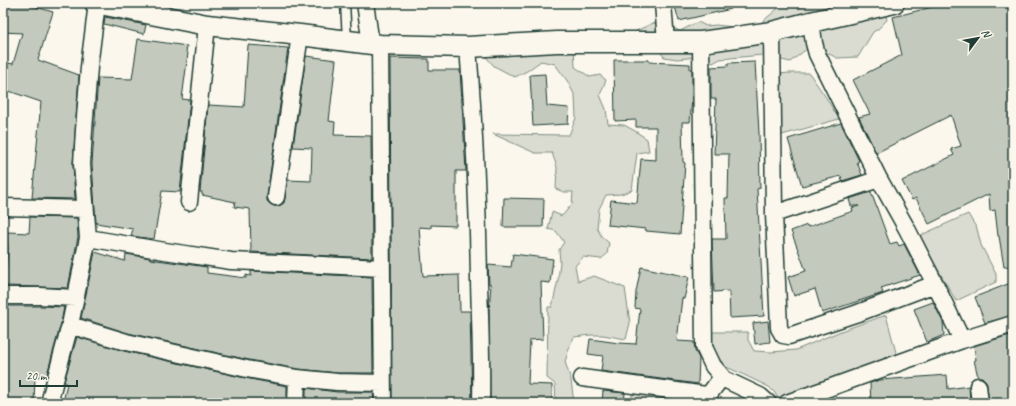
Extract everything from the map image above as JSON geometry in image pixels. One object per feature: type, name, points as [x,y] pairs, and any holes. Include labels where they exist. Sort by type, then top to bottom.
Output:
[{"type":"street","points":[[49,403],[70,325],[88,238],[82,164],[89,67],[96,3],[207,25],[375,45],[468,47],[557,42],[701,42],[772,32],[894,3]]},
{"type":"street","points":[[365,3],[375,45],[383,403]]},
{"type":"street","points":[[663,3],[666,42]]},
{"type":"street","points":[[811,22],[817,54],[962,340]]},
{"type":"street","points":[[189,202],[207,25]]},
{"type":"street","points":[[772,32],[774,214],[779,328],[783,335],[789,336],[858,313],[934,284]]},
{"type":"street","points":[[276,197],[300,35]]},
{"type":"street","points":[[701,42],[704,347],[713,366],[722,378],[760,396],[768,403]]},
{"type":"street","points":[[468,47],[474,118],[482,372],[481,403]]},
{"type":"street","points":[[774,214],[879,178]]},
{"type":"street","points":[[3,207],[85,209]]},
{"type":"street","points":[[88,238],[231,261],[381,268]]},
{"type":"street","points":[[3,296],[75,298]]},
{"type":"street","points":[[787,403],[962,340],[1013,324]]},
{"type":"street","points":[[70,325],[126,342],[247,369],[297,378],[337,382],[382,383]]},
{"type":"street","points":[[296,403],[297,378]]},
{"type":"street","points":[[582,378],[706,395],[710,393],[722,378]]},
{"type":"street","points":[[978,386],[980,403]]},
{"type":"lane","points":[[345,3],[347,41]]},
{"type":"shaded area","points":[[814,3],[884,3],[884,10],[887,20],[873,32],[858,57],[837,58],[814,46],[808,48],[790,62],[762,55],[720,59],[713,63],[697,57],[677,59],[664,57],[654,44],[645,42],[634,32],[653,23],[669,26],[680,31],[698,22],[706,26],[716,25],[748,30],[756,27],[782,5],[799,8]]},
{"type":"shaded area","points":[[574,46],[575,67],[590,77],[600,75],[606,80],[600,95],[606,109],[608,124],[624,125],[635,131],[647,139],[649,151],[637,153],[632,190],[621,194],[606,195],[599,209],[597,228],[602,237],[609,243],[607,254],[601,259],[583,257],[575,266],[578,281],[594,276],[625,288],[630,323],[626,339],[603,335],[574,337],[565,362],[571,380],[574,403],[556,403],[555,384],[547,378],[548,307],[552,307],[558,280],[560,262],[559,250],[564,242],[556,231],[548,229],[552,212],[562,216],[572,204],[573,192],[564,192],[556,189],[557,167],[552,153],[535,153],[493,134],[569,135],[576,118],[575,96],[568,82],[555,64],[541,61],[515,77],[494,66],[480,50]]},
{"type":"shaded area","points":[[809,73],[839,119],[782,135],[779,118],[778,74]]},
{"type":"shaded area","points":[[968,214],[977,229],[981,245],[996,274],[996,282],[956,301],[919,236]]},
{"type":"shaded area","points":[[886,315],[898,360],[780,403],[775,393],[769,387],[724,366],[712,348],[709,332],[748,332],[748,340],[754,351],[771,352],[796,350],[841,331]]},
{"type":"shaded area","points":[[637,392],[713,396],[730,403],[633,403],[632,394]]},
{"type":"building","points":[[3,3],[23,3],[53,12],[38,60],[79,75],[73,164],[75,199],[32,198],[41,102],[3,89],[3,62],[13,64],[22,33],[3,32]]},
{"type":"building","points":[[674,3],[731,3],[731,9],[679,21]]},
{"type":"building","points":[[943,3],[1013,3],[1013,266],[1004,267],[995,210],[990,211],[989,194],[929,224],[916,198],[912,200],[902,181],[954,155],[951,149],[961,146],[951,115],[876,153],[859,117],[870,114],[853,80],[902,55],[893,17]]},
{"type":"building","points":[[105,17],[146,25],[144,34],[104,24]]},
{"type":"building","points":[[138,39],[187,46],[186,52],[188,53],[182,99],[190,100],[180,192],[162,191],[154,239],[131,236],[133,229],[96,223],[92,164],[98,78],[132,79]]},
{"type":"building","points":[[248,45],[288,48],[267,196],[267,201],[274,206],[279,206],[284,203],[288,180],[311,181],[312,148],[293,147],[306,56],[336,60],[329,121],[335,122],[334,135],[371,136],[372,258],[251,252],[250,209],[234,207],[235,202],[202,195],[202,192],[200,192],[208,105],[244,107]]},
{"type":"building","points":[[390,58],[429,59],[429,70],[460,70],[466,171],[456,171],[456,226],[431,225],[431,228],[419,227],[423,276],[459,275],[460,311],[470,311],[472,403],[392,403]]},
{"type":"building","points":[[614,60],[649,60],[649,62],[690,64],[690,69],[692,69],[690,122],[682,122],[683,162],[685,163],[680,234],[646,231],[646,229],[608,225],[611,200],[637,203],[641,159],[656,160],[656,127],[636,127],[636,120],[615,121]]},
{"type":"building","points":[[755,62],[760,188],[757,189],[764,316],[730,318],[729,291],[714,292],[712,239],[726,239],[725,198],[728,198],[729,154],[714,154],[716,99],[711,99],[711,67],[728,66],[728,63]]},
{"type":"building","points":[[545,74],[547,106],[569,108],[568,124],[533,126],[530,75]]},
{"type":"building","points":[[841,123],[859,161],[857,162],[862,175],[842,181],[841,176],[802,186],[788,139]]},
{"type":"building","points":[[871,192],[890,244],[897,242],[899,246],[904,244],[920,275],[881,288],[883,293],[822,313],[815,289],[794,296],[788,277],[806,271],[791,231],[807,225],[808,227],[853,211],[852,208],[859,206],[851,206],[849,199]]},
{"type":"building","points":[[504,198],[544,199],[543,227],[503,227]]},
{"type":"building","points":[[30,217],[77,218],[78,237],[68,288],[4,286],[8,249],[7,232],[29,233]]},
{"type":"building","points":[[95,252],[125,261],[126,254],[207,267],[207,273],[246,278],[246,275],[251,276],[251,271],[372,277],[373,373],[338,373],[298,369],[249,360],[128,333],[81,318]]},
{"type":"building","points":[[513,254],[553,259],[550,283],[541,282],[543,339],[530,340],[528,384],[552,385],[552,403],[490,403],[489,311],[491,284],[489,284],[488,265],[511,267]]},
{"type":"building","points":[[641,267],[689,277],[684,299],[682,298],[677,341],[694,342],[695,351],[699,358],[698,384],[601,371],[603,356],[588,354],[590,339],[636,344],[640,309],[635,308],[636,292]]},
{"type":"building","points":[[1013,282],[1013,315],[985,323],[975,297]]},
{"type":"building","points":[[933,302],[943,322],[944,335],[927,342],[914,309]]},
{"type":"building","points":[[3,306],[64,307],[46,378],[35,376],[34,403],[3,403]]},
{"type":"building","points":[[768,321],[770,342],[755,344],[753,323]]},
{"type":"building","points":[[1013,334],[1013,403],[989,403],[986,381],[982,377],[978,377],[974,360],[976,360],[974,346]]},
{"type":"building","points":[[77,337],[124,351],[287,386],[287,403],[63,403],[67,383],[64,382]]},
{"type":"building","points":[[947,375],[948,389],[969,386],[970,403],[871,403],[870,383],[880,380]]},
{"type":"building","points":[[306,388],[337,392],[373,392],[374,403],[306,403]]},
{"type":"building","points":[[603,391],[625,393],[624,403],[602,403]]}]
